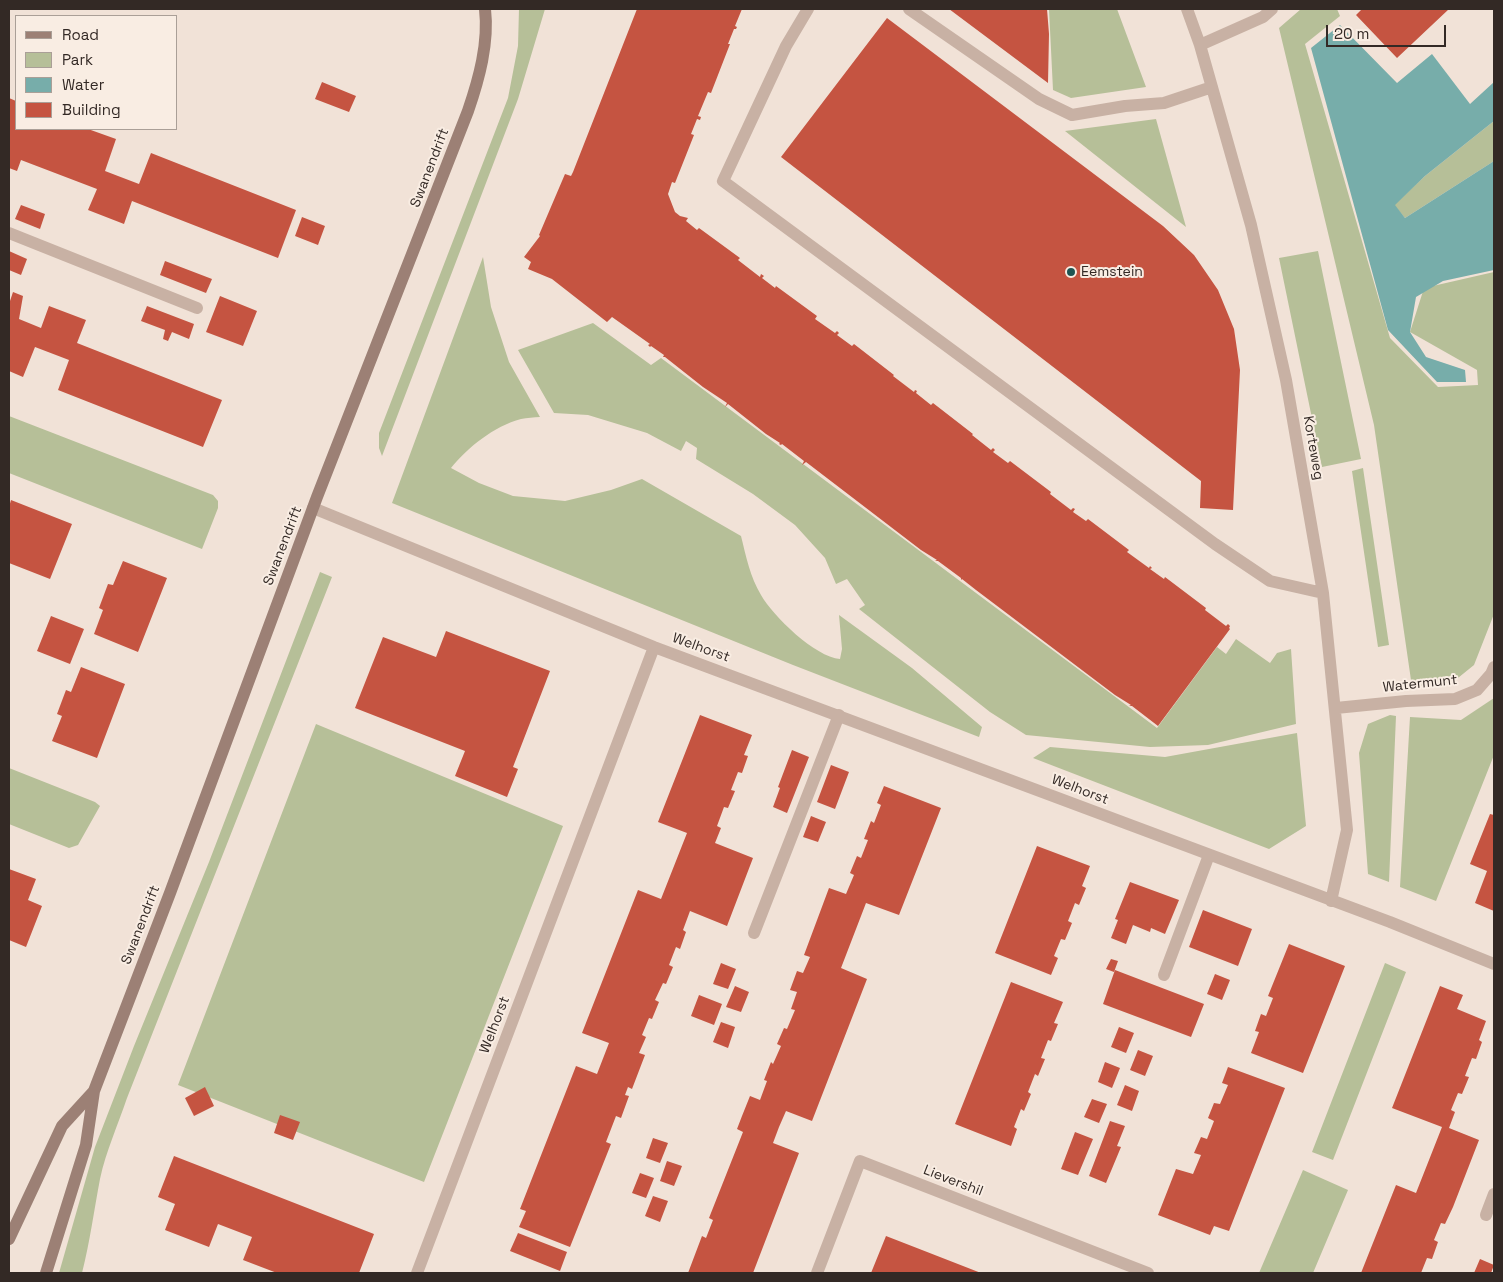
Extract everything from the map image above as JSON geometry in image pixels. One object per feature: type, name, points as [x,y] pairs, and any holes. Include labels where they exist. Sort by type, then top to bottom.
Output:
[{"type":"main road","name":"Swanendrift","points":[[46,1273],[86,1145],[94,1091],[314,508],[468,111],[480,73],[486,20],[485,9]]},
{"type":"main road","name":"Swanendrift","points":[[9,1239],[62,1126],[94,1091]]},
{"type":"street","points":[[808,9],[786,46],[723,181],[1215,544],[1270,582],[1323,593]]},
{"type":"street","points":[[910,9],[1039,99],[1072,115],[1125,106],[1164,104],[1212,87]]},
{"type":"street","name":"Korteweg","points":[[1186,9],[1200,45],[1251,224],[1286,380],[1323,593],[1347,830],[1331,901]]},
{"type":"street","points":[[1200,45],[1263,17],[1272,9]]},
{"type":"street","points":[[9,233],[197,308]]},
{"type":"street","name":"Welhorst","points":[[314,508],[654,647],[1390,922],[1494,964]]},
{"type":"street","name":"Welhorst","points":[[417,1273],[654,647]]},
{"type":"street","name":"Watermunt","points":[[1336,708],[1406,701],[1455,699],[1477,690],[1491,674],[1494,667]]},
{"type":"street","points":[[754,933],[839,715]]},
{"type":"street","points":[[1164,974],[1209,855]]},
{"type":"street","name":"Lievershil","points":[[817,1273],[860,1161],[1148,1273]]},
{"type":"street","points":[[1486,1215],[1494,1194]]},
{"type":"green space","points":[[519,9],[545,9],[518,99],[382,456],[379,448],[379,433],[508,98],[518,46]]},
{"type":"green space","points":[[1049,9],[1117,9],[1146,87],[1071,98],[1053,90]]},
{"type":"green space","points":[[1301,9],[1337,9],[1340,16],[1305,44],[1390,338],[1438,387],[1478,385],[1477,370],[1410,332],[1424,288],[1494,272],[1494,614],[1474,665],[1453,682],[1412,687],[1374,425],[1279,28]]},
{"type":"green space","points":[[1156,119],[1186,227],[1065,131]]},
{"type":"green space","points":[[1494,121],[1494,161],[1405,218],[1394,205],[1425,176]]},
{"type":"green space","points":[[1318,251],[1361,459],[1322,467],[1279,258]]},
{"type":"green space","points":[[483,257],[491,307],[509,362],[540,417],[511,422],[491,432],[465,453],[451,468],[479,483],[513,496],[565,501],[611,490],[642,479],[741,536],[751,574],[761,595],[775,614],[807,643],[830,657],[840,659],[842,649],[839,615],[912,668],[982,727],[979,737],[793,665],[392,503]]},
{"type":"green space","points":[[593,323],[651,365],[661,358],[1157,728],[1217,647],[1226,654],[1236,639],[1270,663],[1277,653],[1291,649],[1296,724],[1208,745],[1150,747],[1026,735],[990,712],[859,609],[865,605],[847,579],[836,584],[825,558],[795,525],[753,494],[696,459],[697,448],[686,441],[681,451],[647,433],[588,415],[554,413],[518,350]]},
{"type":"green space","points":[[9,416],[213,495],[218,501],[218,508],[202,549],[9,473]]},
{"type":"green space","points":[[1363,468],[1389,645],[1378,647],[1352,471]]},
{"type":"green space","points":[[320,572],[332,577],[109,1148],[100,1179],[82,1273],[59,1273],[95,1147],[209,862]]},
{"type":"green space","points":[[1494,698],[1494,755],[1436,901],[1400,887],[1410,717],[1461,720]]},
{"type":"green space","points":[[1390,715],[1396,716],[1389,882],[1368,874],[1359,753],[1368,724]]},
{"type":"green space","points":[[316,724],[563,826],[424,1182],[178,1085]]},
{"type":"green space","points":[[1297,733],[1306,826],[1269,849],[1033,758],[1050,747],[1165,757]]},
{"type":"green space","points":[[9,768],[95,802],[100,806],[78,845],[69,848],[9,824]]},
{"type":"green space","points":[[1385,963],[1406,972],[1333,1160],[1312,1152]]},
{"type":"green space","points":[[1303,1170],[1348,1190],[1313,1273],[1259,1273]]},
{"type":"water","points":[[1340,25],[1397,83],[1432,54],[1470,104],[1494,82],[1494,121],[1425,176],[1395,205],[1405,218],[1494,161],[1494,270],[1443,281],[1416,297],[1410,332],[1426,357],[1465,370],[1466,382],[1437,382],[1388,330],[1311,48]]},
{"type":"building","points":[[637,9],[742,9],[735,26],[737,27],[734,29],[728,44],[730,44],[711,93],[708,92],[698,116],[701,117],[700,120],[697,119],[691,134],[694,135],[675,183],[672,182],[668,194],[675,212],[680,216],[688,218],[686,221],[697,230],[699,228],[740,258],[738,260],[760,277],[761,274],[764,276],[762,278],[775,288],[776,286],[817,316],[815,319],[835,333],[837,331],[839,333],[837,335],[852,346],[854,344],[914,392],[915,390],[917,391],[916,393],[931,405],[933,403],[991,450],[993,448],[995,450],[993,452],[1008,463],[1010,461],[1051,492],[1050,494],[1071,510],[1075,509],[1073,512],[1086,521],[1088,519],[1129,550],[1127,552],[1149,568],[1150,566],[1152,568],[1150,569],[1164,579],[1165,577],[1206,608],[1205,610],[1226,626],[1228,624],[1230,626],[1230,629],[1158,726],[961,580],[961,578],[938,561],[935,561],[937,560],[921,550],[806,462],[802,465],[804,461],[728,404],[725,407],[727,403],[663,357],[664,355],[648,345],[650,344],[612,317],[607,322],[552,279],[528,269],[531,262],[524,257],[540,236],[565,174],[571,176],[573,172]]},
{"type":"building","points":[[949,9],[1047,9],[1049,34],[1048,83]]},
{"type":"building","points":[[1362,9],[1449,9],[1397,58],[1356,15]]},
{"type":"building","name":"Eemstein","points":[[887,18],[1163,226],[1194,255],[1218,290],[1234,329],[1240,370],[1233,510],[1200,508],[1201,481],[781,157]]},
{"type":"building","points":[[322,82],[356,96],[349,112],[315,99]]},
{"type":"building","points":[[9,98],[15,101],[15,130],[91,130],[116,139],[105,171],[139,184],[151,153],[296,210],[278,258],[132,201],[124,224],[88,210],[97,189],[21,160],[17,171],[9,168]]},
{"type":"building","points":[[21,205],[45,214],[40,229],[15,219]]},
{"type":"building","points":[[302,217],[325,226],[318,245],[295,236]]},
{"type":"building","points":[[9,251],[27,259],[21,275],[9,270]]},
{"type":"building","points":[[165,261],[212,279],[206,293],[160,275]]},
{"type":"building","points":[[13,292],[23,296],[19,319],[41,328],[49,306],[86,320],[77,343],[222,400],[203,447],[58,390],[69,360],[35,347],[23,377],[9,371],[9,304]]},
{"type":"building","points":[[220,296],[257,311],[243,346],[206,332]]},
{"type":"building","points":[[147,306],[194,324],[189,339],[172,332],[168,341],[163,339],[165,330],[141,321]]},
{"type":"building","points":[[11,500],[72,524],[50,579],[9,563],[9,507]]},
{"type":"building","points":[[123,561],[167,578],[138,652],[94,634],[103,610],[99,608],[108,584],[113,585]]},
{"type":"building","points":[[51,616],[84,629],[70,664],[37,651]]},
{"type":"building","points":[[446,631],[550,671],[513,767],[518,769],[507,797],[455,776],[465,751],[355,708],[383,637],[436,657]]},
{"type":"building","points":[[81,667],[125,684],[97,758],[52,741],[62,716],[57,714],[66,690],[71,692]]},
{"type":"building","points":[[700,715],[752,735],[744,755],[748,756],[742,773],[738,772],[731,790],[735,791],[728,808],[724,807],[717,826],[721,828],[715,843],[753,858],[727,926],[690,911],[683,930],[686,932],[680,949],[676,947],[669,965],[673,967],[666,984],[663,983],[655,1000],[659,1002],[652,1019],[649,1018],[642,1035],[646,1037],[639,1053],[645,1055],[632,1089],[628,1087],[625,1095],[629,1096],[621,1118],[616,1116],[606,1142],[611,1144],[570,1247],[519,1227],[526,1211],[520,1209],[576,1066],[597,1074],[609,1043],[582,1033],[638,890],[661,899],[687,833],[658,822]]},
{"type":"building","points":[[792,750],[809,757],[787,813],[773,807],[780,788],[778,787]]},
{"type":"building","points":[[831,765],[849,772],[835,809],[817,802]]},
{"type":"building","points":[[884,786],[941,808],[899,915],[866,903],[841,968],[867,979],[812,1121],[786,1111],[779,1127],[773,1143],[799,1153],[753,1273],[688,1273],[702,1236],[706,1238],[713,1220],[709,1218],[743,1132],[737,1129],[750,1096],[760,1100],[767,1081],[764,1080],[771,1062],[773,1064],[781,1046],[777,1044],[784,1028],[787,1029],[795,1010],[791,1009],[797,992],[790,990],[797,971],[803,973],[810,957],[804,955],[829,888],[846,894],[854,875],[850,873],[857,856],[861,858],[868,840],[864,839],[871,821],[874,823],[881,805],[877,803]]},
{"type":"building","points":[[1490,814],[1494,815],[1494,911],[1475,903],[1487,871],[1470,864]]},
{"type":"building","points":[[811,816],[826,822],[818,842],[803,837]]},
{"type":"building","points":[[1037,846],[1090,866],[1082,886],[1086,888],[1079,905],[1075,903],[1068,921],[1072,923],[1065,940],[1061,939],[1054,956],[1058,958],[1051,975],[995,953]]},
{"type":"building","points":[[9,869],[36,879],[28,900],[42,906],[26,947],[9,940]]},
{"type":"building","points":[[1130,882],[1179,900],[1165,934],[1151,928],[1150,932],[1133,925],[1126,944],[1111,938],[1118,920],[1115,919]]},
{"type":"building","points":[[1203,910],[1252,929],[1238,966],[1189,947]]},
{"type":"building","points":[[1289,944],[1345,966],[1303,1073],[1251,1053],[1259,1032],[1255,1031],[1261,1014],[1266,1016],[1273,998],[1268,996]]},
{"type":"building","points":[[1111,959],[1118,961],[1114,972],[1106,969]]},
{"type":"building","points":[[721,963],[736,969],[728,989],[713,984]]},
{"type":"building","points":[[1115,970],[1204,1004],[1191,1037],[1103,1004]]},
{"type":"building","points":[[1215,974],[1230,980],[1222,1000],[1207,994]]},
{"type":"building","points":[[1011,982],[1063,1002],[1054,1023],[1058,1024],[1051,1041],[1048,1040],[1041,1058],[1045,1059],[1038,1076],[1035,1074],[1028,1092],[1031,1094],[1024,1111],[1021,1109],[1014,1127],[1017,1129],[1011,1146],[955,1124]]},
{"type":"building","points":[[735,986],[749,992],[741,1012],[726,1007]]},
{"type":"building","points":[[1440,986],[1463,995],[1457,1009],[1486,1021],[1479,1040],[1482,1042],[1476,1059],[1472,1058],[1465,1076],[1469,1077],[1462,1094],[1458,1093],[1451,1110],[1455,1112],[1449,1128],[1479,1140],[1453,1207],[1445,1224],[1441,1223],[1434,1240],[1438,1242],[1432,1259],[1427,1258],[1421,1273],[1361,1273],[1396,1185],[1416,1193],[1442,1127],[1392,1108]]},
{"type":"building","points":[[699,995],[722,1004],[714,1025],[691,1016]]},
{"type":"building","points":[[721,1022],[735,1027],[728,1048],[713,1042]]},
{"type":"building","points":[[1119,1027],[1134,1033],[1126,1053],[1111,1047]]},
{"type":"building","points":[[1138,1050],[1153,1056],[1145,1076],[1130,1070]]},
{"type":"building","points":[[1105,1062],[1120,1068],[1112,1088],[1098,1082]]},
{"type":"building","points":[[1228,1067],[1285,1088],[1229,1231],[1214,1226],[1210,1235],[1158,1215],[1176,1169],[1193,1174],[1201,1155],[1194,1153],[1201,1137],[1207,1139],[1214,1121],[1208,1118],[1214,1103],[1220,1104],[1228,1085],[1222,1083]]},
{"type":"building","points":[[1125,1085],[1139,1091],[1132,1111],[1117,1105]]},
{"type":"building","points":[[205,1087],[214,1106],[194,1116],[185,1098]]},
{"type":"building","points":[[1092,1099],[1107,1104],[1099,1123],[1084,1117]]},
{"type":"building","points":[[280,1115],[300,1122],[293,1140],[274,1133]]},
{"type":"building","points":[[1110,1121],[1125,1126],[1117,1146],[1121,1147],[1106,1183],[1089,1176]]},
{"type":"building","points":[[1075,1132],[1093,1139],[1078,1175],[1061,1169]]},
{"type":"building","points":[[653,1138],[668,1143],[660,1163],[646,1158]]},
{"type":"building","points":[[174,1156],[374,1234],[359,1273],[277,1273],[243,1260],[252,1237],[218,1224],[209,1247],[165,1230],[175,1204],[158,1197]]},
{"type":"building","points":[[667,1161],[682,1166],[674,1186],[660,1181]]},
{"type":"building","points":[[640,1173],[654,1178],[646,1198],[632,1193]]},
{"type":"building","points":[[653,1196],[668,1201],[660,1222],[645,1216]]},
{"type":"building","points":[[518,1233],[567,1252],[560,1271],[510,1251]]},
{"type":"building","points":[[886,1236],[922,1250],[981,1273],[871,1273]]},
{"type":"building","points":[[1480,1259],[1494,1265],[1491,1273],[1474,1273]]},
{"type":"place","name":"Eemstein","points":[[1071,272]]}]
